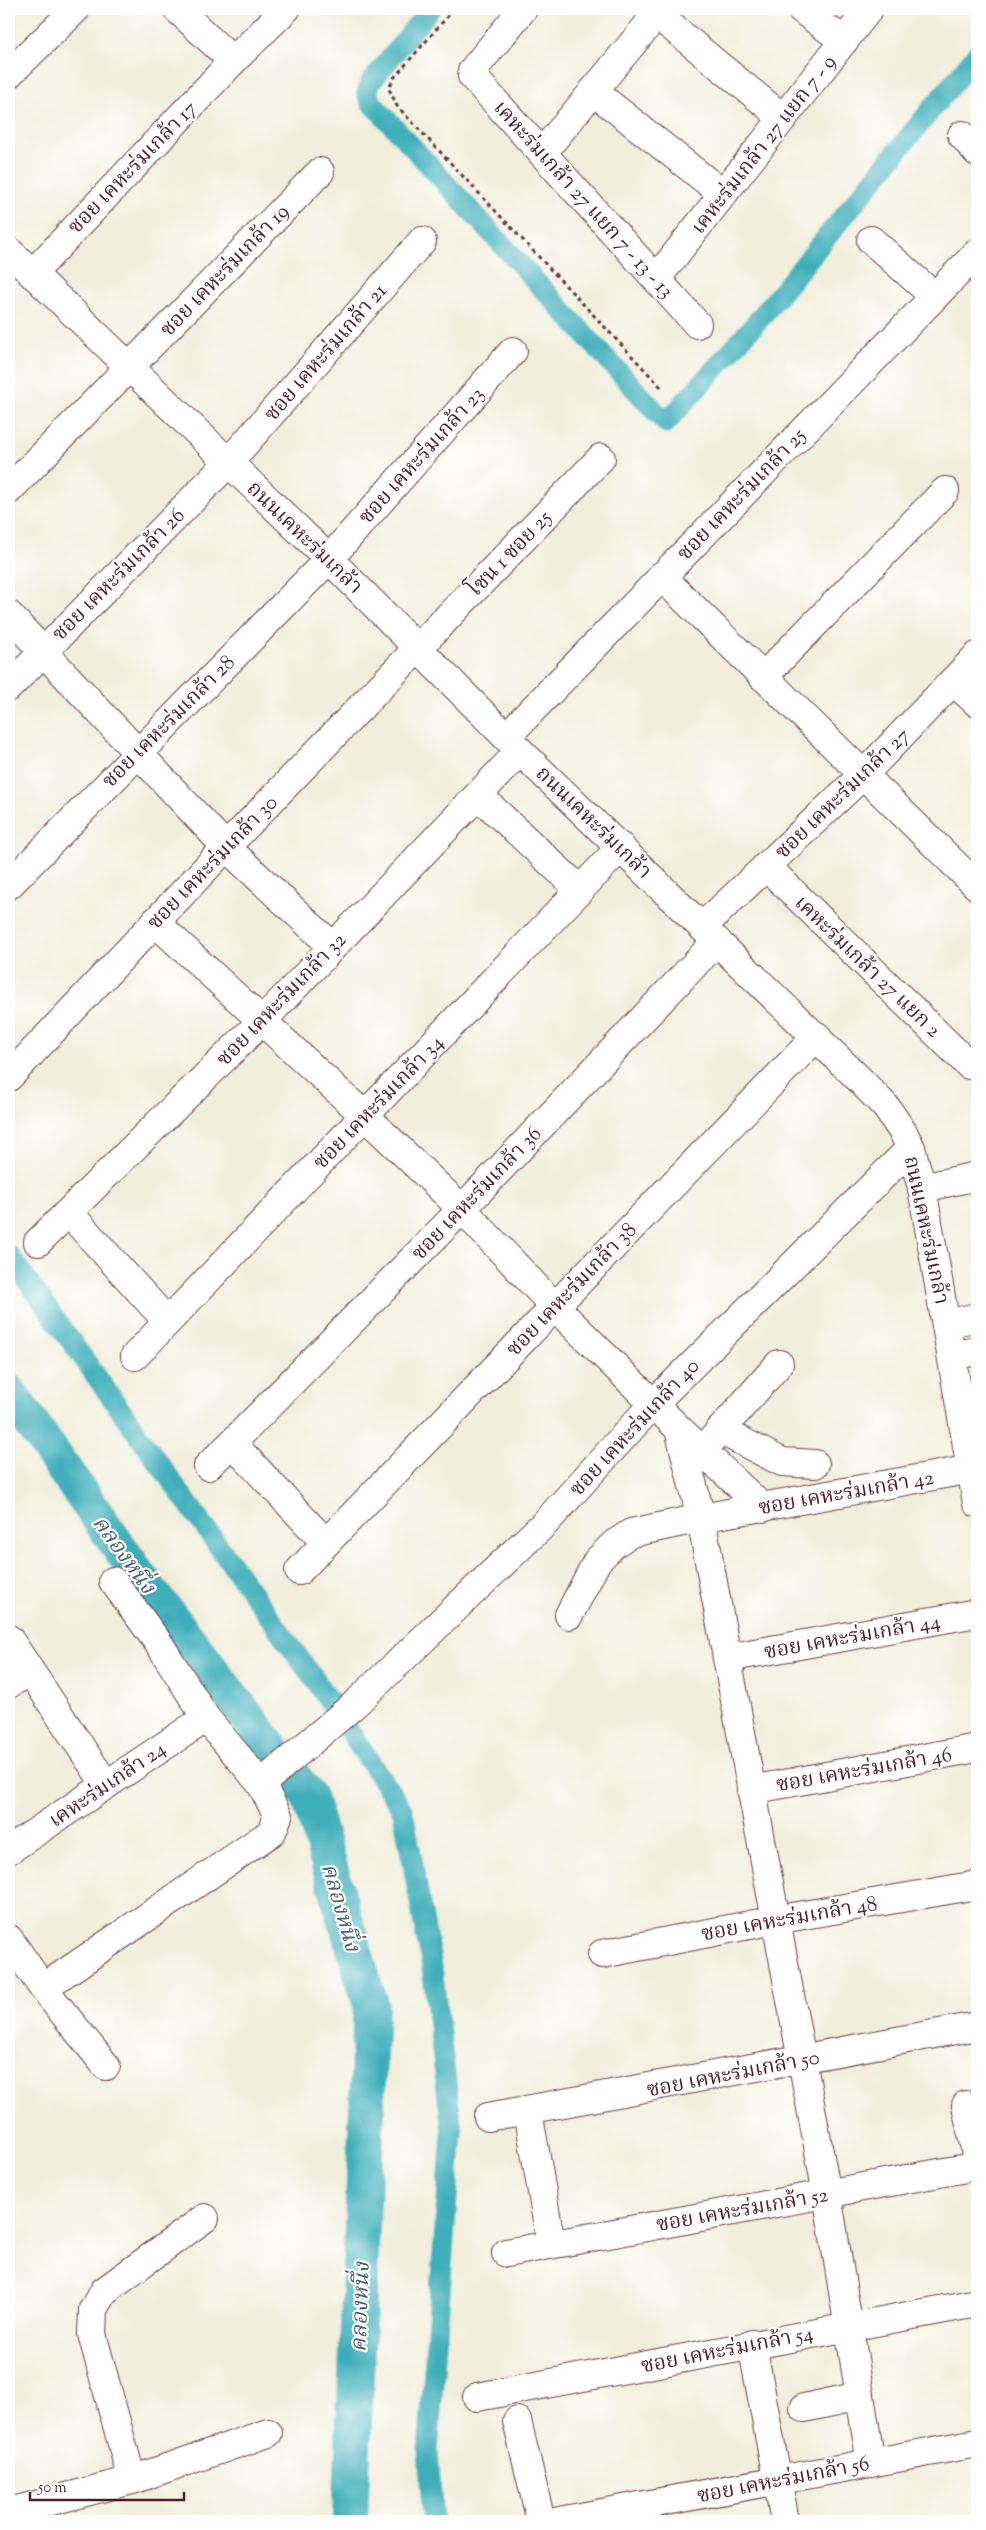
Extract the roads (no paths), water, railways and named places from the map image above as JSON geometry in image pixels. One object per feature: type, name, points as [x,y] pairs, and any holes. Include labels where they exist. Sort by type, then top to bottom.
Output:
[{"type":"street","points":[[9,74],[76,9]]},
{"type":"street","points":[[177,9],[233,61]]},
{"type":"street","name":"ซอย เคหะร่มเกล้า 17","points":[[32,274],[233,61],[286,9]]},
{"type":"street","name":"เคหะร่มเกล้า 27 แยก 7 - 13 - 13","points":[[523,9],[471,74],[697,324]]},
{"type":"street","points":[[801,9],[844,41]]},
{"type":"street","name":"เคหะร่มเกล้า 27 แยก 7 - 9","points":[[657,278],[869,9]]},
{"type":"street","points":[[543,152],[658,11],[783,118]]},
{"type":"street","points":[[593,91],[723,194]]},
{"type":"street","name":"ซอย เคหะร่มเกล้า 19","points":[[9,490],[320,172]]},
{"type":"street","points":[[871,240],[934,296]]},
{"type":"street","name":"ซอย เคหะร่มเกล้า 21","points":[[228,463],[422,241]]},
{"type":"street","name":"ถนนเคหะร่มเกล้า","points":[[9,251],[329,559],[513,744],[817,1036],[886,1107],[904,1132],[911,1148],[922,1188],[947,1324],[965,1354],[972,1469],[977,1502]]},
{"type":"street","name":"ซอย เคหะร่มเกล้า 25","points":[[513,744],[661,576],[977,253]]},
{"type":"street","name":"ซอย เคหะร่มเกล้า 23","points":[[329,559],[513,351]]},
{"type":"street","name":"โซน 1 ซอย 25","points":[[417,648],[601,458]]},
{"type":"street","name":"ซอย เคหะร่มเกล้า 26","points":[[9,687],[228,463]]},
{"type":"street","points":[[763,677],[945,491]]},
{"type":"street","name":"ซอย เคหะร่มเกล้า 28","points":[[9,885],[137,752],[329,559]]},
{"type":"street","points":[[661,576],[977,886]]},
{"type":"street","points":[[9,615],[226,847],[332,946]]},
{"type":"street","name":"ซอย เคหะร่มเกล้า 30","points":[[9,1077],[417,648]]},
{"type":"street","name":"ซอย เคหะร่มเกล้า 27","points":[[710,933],[766,866],[863,775],[977,656]]},
{"type":"street","points":[[953,681],[977,703]]},
{"type":"street","name":"ซอย เคหะร่มเกล้า 32","points":[[38,1242],[263,1020],[478,795],[513,744]]},
{"type":"street","points":[[478,795],[580,890]]},
{"type":"street","name":"ซอย เคหะร่มเกล้า 34","points":[[135,1356],[621,847]]},
{"type":"street","name":"เคหะร่มเกล้า 27 แยก 2","points":[[766,866],[969,1065]]},
{"type":"street","points":[[156,922],[365,1116],[462,1210],[554,1306],[679,1429],[763,1508]]},
{"type":"street","name":"ซอย เคหะร่มเกล้า 36","points":[[208,1466],[462,1210],[710,933]]},
{"type":"street","name":"ซอย เคหะร่มเกล้า 38","points":[[299,1571],[817,1036]]},
{"type":"street","name":"ซอย เคหะร่มเกล้า 40","points":[[262,1783],[355,1704],[546,1522],[654,1403],[911,1148]]},
{"type":"street","points":[[922,1188],[977,1176]]},
{"type":"street","points":[[69,1213],[168,1321]]},
{"type":"street","points":[[947,1324],[977,1317]]},
{"type":"street","points":[[702,1451],[779,1364]]},
{"type":"street","points":[[679,1429],[711,1516],[727,1658],[827,2194],[870,2463]]},
{"type":"street","points":[[720,1430],[782,1462],[815,1464]]},
{"type":"street","points":[[232,1443],[325,1542]]},
{"type":"street","name":"ซอย เคหะร่มเกล้า 42","points":[[569,1615],[596,1560],[614,1544],[631,1533],[711,1516],[972,1469]]},
{"type":"street","points":[[43,1988],[272,1832],[278,1816],[262,1783],[206,1718],[160,1645],[113,1581]]},
{"type":"street","name":"ซอย เคหะร่มเกล้า 44","points":[[727,1658],[977,1613]]},
{"type":"street","points":[[9,1639],[20,1678],[106,1785]]},
{"type":"street","name":"เคหะร่มเกล้า 24","points":[[9,1850],[206,1718]]},
{"type":"street","name":"ซอย เคหะร่มเกล้า 46","points":[[751,1790],[977,1748]]},
{"type":"street","name":"ซอย เคหะร่มเกล้า 48","points":[[602,1954],[775,1920],[977,1885]]},
{"type":"street","points":[[9,1939],[43,1988],[106,2066]]},
{"type":"street","name":"ซอย เคหะร่มเกล้า 50","points":[[488,2117],[977,2026]]},
{"type":"street","points":[[966,2105],[977,2160]]},
{"type":"street","points":[[528,2111],[551,2244]]},
{"type":"street","name":"ซอย เคหะร่มเกล้า 52","points":[[506,2253],[977,2166]]},
{"type":"street","points":[[132,2480],[92,2334],[93,2309],[104,2291],[205,2218]]},
{"type":"street","name":"ซอย เคหะร่มเกล้า 54","points":[[477,2397],[977,2303]]},
{"type":"street","points":[[752,2344],[785,2521]]},
{"type":"street","points":[[804,2408],[860,2396]]},
{"type":"street","points":[[517,2421],[541,2521]]},
{"type":"street","points":[[9,2512],[132,2480],[268,2433]]},
{"type":"street","name":"ซอย เคหะร่มเกล้า 56","points":[[559,2521],[977,2443]]},
{"type":"waterway","points":[[430,9],[371,82],[367,93],[371,102],[666,423],[756,323],[977,54]]},
{"type":"waterway","points":[[9,1255],[317,1683],[403,1811],[432,1967],[452,2132],[428,2452],[433,2521]]},
{"type":"waterway","name":"คลองหนึ่ง","points":[[9,1392],[146,1585],[309,1797],[371,2006],[350,2521]]}]
